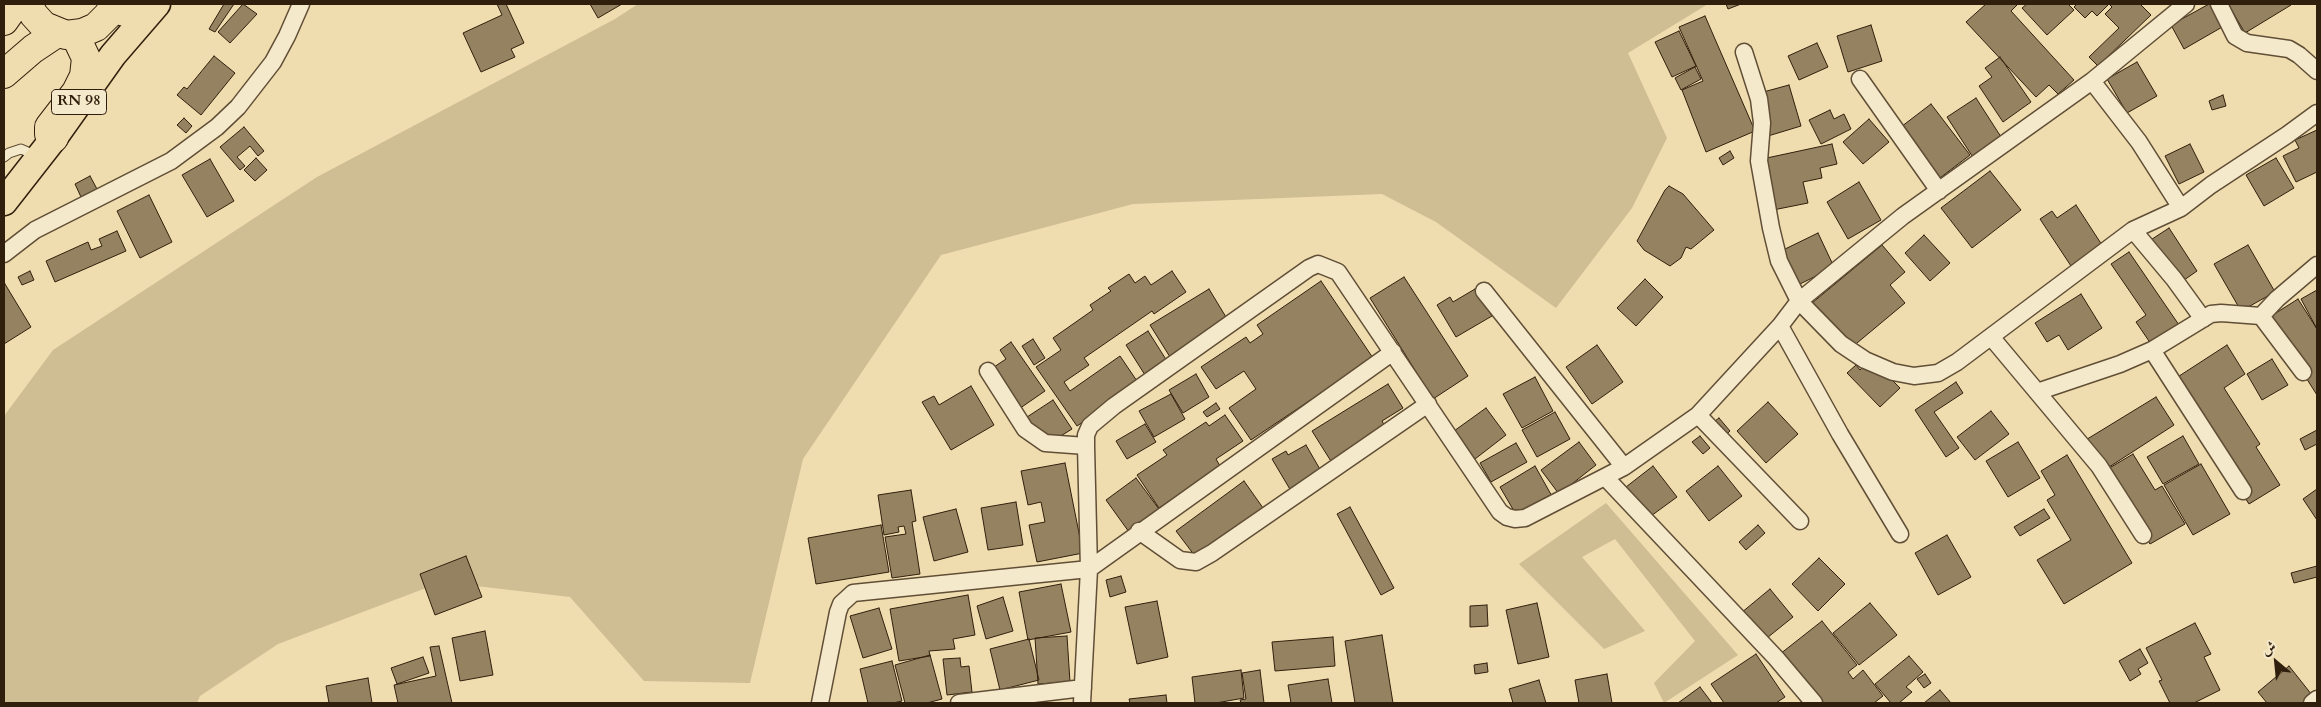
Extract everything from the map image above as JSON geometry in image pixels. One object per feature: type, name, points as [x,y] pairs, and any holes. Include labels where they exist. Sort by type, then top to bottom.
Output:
[{"type":"highway","points":[[4,21],[16,4]]},
{"type":"highway","points":[[28,4],[34,15],[44,26],[91,21],[151,10]]},
{"type":"highway","points":[[4,74],[33,48],[91,21]]},
{"type":"highway","points":[[91,21],[101,51],[99,75]]},
{"type":"highway","points":[[46,148],[49,127],[76,92],[84,76],[91,21]]},
{"type":"main road","name":"RN 98","points":[[4,202],[99,75],[151,10]]},
{"type":"street","points":[[4,254],[35,230],[171,161],[217,127],[244,100],[273,62],[301,4]]},
{"type":"street","points":[[959,703],[1082,696],[1089,569],[1086,434],[1090,426],[1114,406],[1309,268],[1318,264],[1338,272],[1500,512],[1507,517],[1515,519],[1525,518],[1624,467],[1667,439],[1698,415],[1780,326],[1799,301],[1903,216],[2092,81],[2186,4]]},
{"type":"street","points":[[2218,4],[2236,36],[2247,44],[2289,49],[2317,71]]},
{"type":"street","points":[[1744,52],[1759,99],[1762,123],[1759,161],[1771,228],[1779,261],[1799,301],[1841,344],[1865,360],[1914,376],[1938,372],[1957,362],[1992,338],[2133,230],[2181,208],[2211,185],[2317,113]]},
{"type":"street","points":[[1860,79],[1939,191]]},
{"type":"street","points":[[2092,81],[2139,142],[2181,208]]},
{"type":"street","points":[[2133,230],[2174,279],[2203,319]]},
{"type":"street","points":[[2261,316],[2277,299],[2317,266]]},
{"type":"street","points":[[1484,291],[1624,467]]},
{"type":"street","points":[[2036,392],[2120,364],[2152,350],[2211,314],[2221,313],[2261,316],[2303,372]]},
{"type":"street","points":[[1780,326],[1840,434],[1900,534]]},
{"type":"street","points":[[1992,338],[2099,466],[2143,535]]},
{"type":"street","points":[[2152,350],[2243,491]]},
{"type":"street","points":[[820,703],[838,612],[841,604],[853,593],[1089,569],[1393,352]]},
{"type":"street","points":[[988,371],[1025,429],[1045,443],[1086,446]]},
{"type":"street","points":[[1140,532],[1180,560],[1196,562],[1212,553],[1428,404]]},
{"type":"street","points":[[1698,415],[1800,521]]},
{"type":"street","points":[[1605,477],[1776,658],[1814,703]]},
{"type":"street","points":[[2312,703],[2317,699]]},
{"type":"lane","points":[[4,157],[8,153],[21,149],[34,153],[46,148]]},
{"type":"shaded area","points":[[638,4],[1708,4],[1628,53],[1667,138],[1632,208],[1556,308],[1436,222],[1382,194],[1133,204],[941,255],[803,459],[750,683],[644,681],[570,597],[442,582],[278,644],[200,696],[197,703],[4,703],[4,416],[53,350],[317,177],[615,19]]},
{"type":"shaded area","points":[[1606,503],[1738,655],[1664,703],[1654,683],[1695,641],[1615,539],[1582,557],[1645,631],[1604,649],[1519,564]]},
{"type":"building","points":[[224,4],[234,4],[215,32],[209,29]]},
{"type":"building","points":[[243,4],[257,14],[230,43],[218,32]]},
{"type":"building","points":[[497,4],[506,4],[524,43],[511,49],[515,57],[481,72],[463,33],[502,15]]},
{"type":"building","points":[[590,4],[622,4],[598,18]]},
{"type":"building","points":[[1726,4],[1741,4],[1728,9]]},
{"type":"building","points":[[1986,4],[2016,4],[2011,11],[2074,80],[2058,94],[2049,85],[2036,97],[1966,22]]},
{"type":"building","points":[[2027,4],[2068,4],[2074,10],[2047,35],[2022,8]]},
{"type":"building","points":[[2077,4],[2108,5],[2097,16],[2092,11],[2085,18],[2074,7]]},
{"type":"building","points":[[2109,4],[2140,4],[2151,15],[2098,66],[2089,57],[2119,28],[2105,14],[2112,7]]},
{"type":"building","points":[[2211,4],[2224,26],[2184,49],[2171,25]]},
{"type":"building","points":[[2228,4],[2291,4],[2291,5],[2245,33]]},
{"type":"building","points":[[1705,16],[1755,131],[1706,152],[1682,90],[1703,81],[1679,27]]},
{"type":"building","points":[[1871,25],[1882,61],[1848,72],[1837,36]]},
{"type":"building","points":[[1679,31],[1696,66],[1672,77],[1655,42]]},
{"type":"building","points":[[1817,43],[1828,67],[1799,80],[1788,56]]},
{"type":"building","points":[[214,56],[235,73],[201,115],[177,95],[184,87],[187,89]]},
{"type":"building","points":[[2000,57],[2031,102],[2003,122],[1979,86],[1992,77],[1985,68]]},
{"type":"building","points":[[2137,62],[2157,96],[2127,113],[2107,79]]},
{"type":"building","points":[[1695,67],[1701,79],[1681,90],[1675,78]]},
{"type":"building","points":[[1789,85],[1801,126],[1768,136],[1756,94]]},
{"type":"building","points":[[2223,95],[2226,106],[2212,110],[2209,101]]},
{"type":"building","points":[[1976,98],[2003,140],[1974,159],[1947,117]]},
{"type":"building","points":[[1931,104],[1970,155],[1936,181],[1897,130]]},
{"type":"building","points":[[1830,110],[1834,119],[1844,114],[1851,129],[1821,144],[1809,120]]},
{"type":"building","points":[[184,118],[192,126],[186,133],[177,125]]},
{"type":"building","points":[[1869,119],[1889,142],[1863,164],[1843,142]]},
{"type":"building","points":[[244,127],[264,151],[258,156],[250,146],[237,157],[245,166],[240,170],[220,147]]},
{"type":"building","points":[[2317,130],[2317,172],[2296,182],[2283,156],[2299,148],[2295,140]]},
{"type":"building","points":[[1832,144],[1837,164],[1820,168],[1822,178],[1803,182],[1808,203],[1773,210],[1762,159]]},
{"type":"building","points":[[2190,144],[2204,172],[2179,184],[2165,156]]},
{"type":"building","points":[[1730,151],[1734,158],[1723,165],[1719,158]]},
{"type":"building","points":[[256,158],[267,170],[255,181],[244,170]]},
{"type":"building","points":[[2276,158],[2294,188],[2264,206],[2246,175]]},
{"type":"building","points":[[210,159],[234,201],[207,217],[182,175]]},
{"type":"building","points":[[1990,171],[2021,210],[1972,248],[1941,208]]},
{"type":"building","points":[[90,176],[97,189],[81,197],[75,184]]},
{"type":"building","points":[[1859,182],[1881,220],[1848,239],[1827,202]]},
{"type":"building","points":[[1669,186],[1683,194],[1714,230],[1691,249],[1686,247],[1681,258],[1670,266],[1644,250],[1637,241]]},
{"type":"building","points":[[149,195],[172,242],[140,258],[117,211]]},
{"type":"building","points":[[2076,205],[2102,245],[2071,266],[2040,219],[2052,211],[2057,218]]},
{"type":"building","points":[[2169,228],[2197,271],[2177,285],[2161,260],[2152,266],[2140,247]]},
{"type":"building","points":[[117,231],[126,251],[55,282],[46,261],[88,242],[91,250],[102,246],[99,239]]},
{"type":"building","points":[[1818,233],[1834,267],[1798,285],[1781,251]]},
{"type":"building","points":[[1924,235],[1950,263],[1930,281],[1905,253]]},
{"type":"building","points":[[1882,245],[1905,272],[1890,285],[1905,303],[1845,353],[1806,308]]},
{"type":"building","points":[[2248,245],[2275,292],[2241,311],[2214,264]]},
{"type":"building","points":[[2129,252],[2179,325],[2151,344],[2136,322],[2146,315],[2111,264]]},
{"type":"building","points":[[30,271],[34,280],[22,285],[18,277]]},
{"type":"building","points":[[1172,271],[1186,292],[1154,314],[1152,311],[1084,358],[1089,365],[1064,382],[1070,391],[1120,356],[1139,384],[1077,426],[1036,367],[1061,350],[1053,338],[1093,310],[1090,305],[1111,291],[1108,288],[1129,274],[1135,283],[1145,276],[1151,285]]},
{"type":"building","points":[[1404,277],[1468,376],[1433,399],[1370,298]]},
{"type":"building","points":[[1645,279],[1663,297],[1636,326],[1617,308]]},
{"type":"building","points":[[1321,281],[1373,358],[1251,440],[1229,408],[1256,389],[1244,371],[1216,389],[1201,367],[1246,337],[1250,343],[1263,334],[1257,325]]},
{"type":"building","points":[[4,285],[31,327],[4,344]]},
{"type":"building","points":[[1209,289],[1229,322],[1170,357],[1150,325]]},
{"type":"building","points":[[1475,289],[1492,316],[1456,337],[1437,305],[1450,297],[1453,302]]},
{"type":"building","points":[[2317,290],[2317,329],[2301,299]]},
{"type":"building","points":[[2081,294],[2102,328],[2068,350],[2059,335],[2047,342],[2035,323]]},
{"type":"building","points":[[2298,299],[2317,329],[2317,395],[2268,318]]},
{"type":"building","points":[[1148,331],[1167,361],[1145,375],[1126,345]]},
{"type":"building","points":[[1033,339],[1045,358],[1034,365],[1022,346]]},
{"type":"building","points":[[1011,342],[1045,391],[1016,411],[988,371],[1006,359],[1000,350]]},
{"type":"building","points":[[1597,345],[1623,382],[1592,404],[1566,367]]},
{"type":"building","points":[[2227,345],[2245,374],[2224,388],[2260,444],[2256,447],[2280,485],[2249,504],[2189,410],[2173,380]]},
{"type":"building","points":[[1871,359],[1900,388],[1880,407],[1847,373],[1856,365],[1860,370]]},
{"type":"building","points":[[2272,359],[2288,385],[2262,400],[2247,374]]},
{"type":"building","points":[[1196,374],[1209,397],[1183,413],[1169,390]]},
{"type":"building","points":[[1535,377],[1553,411],[1522,428],[1503,394]]},
{"type":"building","points":[[1956,382],[1963,393],[1934,412],[1959,448],[1946,457],[1915,410]]},
{"type":"building","points":[[1388,384],[1403,408],[1382,421],[1388,432],[1334,466],[1312,431]]},
{"type":"building","points":[[971,386],[994,425],[951,450],[922,402],[934,396],[939,405]]},
{"type":"building","points":[[1171,394],[1185,419],[1154,437],[1139,411]]},
{"type":"building","points":[[2156,397],[2174,425],[2103,471],[2084,441]]},
{"type":"building","points":[[1053,400],[1072,429],[1043,447],[1024,419]]},
{"type":"building","points":[[1768,402],[1798,434],[1766,463],[1737,431]]},
{"type":"building","points":[[1216,403],[1220,409],[1207,417],[1203,412]]},
{"type":"building","points":[[1486,408],[1506,435],[1475,459],[1454,431]]},
{"type":"building","points":[[1991,411],[2009,434],[1975,460],[1957,437]]},
{"type":"building","points":[[1555,412],[1570,439],[1537,457],[1522,430]]},
{"type":"building","points":[[1225,415],[1243,441],[1216,459],[1220,466],[1159,508],[1137,475],[1167,455],[1163,450],[1206,422],[1209,426]]},
{"type":"building","points":[[1719,418],[1730,431],[1718,442],[1706,428]]},
{"type":"building","points":[[1145,424],[1156,442],[1127,459],[1116,441]]},
{"type":"building","points":[[2317,430],[2317,444],[2305,450],[2300,439]]},
{"type":"building","points":[[1700,436],[1710,448],[1703,454],[1692,442]]},
{"type":"building","points":[[2183,436],[2199,464],[2163,484],[2147,457]]},
{"type":"building","points":[[1579,442],[1596,465],[1559,494],[1541,470]]},
{"type":"building","points":[[2018,442],[2040,478],[2008,497],[1986,461]]},
{"type":"building","points":[[1516,443],[1527,462],[1491,482],[1480,463]]},
{"type":"building","points":[[1306,445],[1325,478],[1294,496],[1272,459],[1286,451],[1288,455]]},
{"type":"building","points":[[2133,454],[2155,490],[2162,486],[2185,524],[2150,544],[2106,470]]},
{"type":"building","points":[[2067,455],[2132,563],[2064,604],[2037,560],[2071,540],[2047,500],[2055,495],[2041,471]]},
{"type":"building","points":[[1065,463],[1083,553],[1037,562],[1029,525],[1045,522],[1041,502],[1028,505],[1021,471]]},
{"type":"building","points":[[2201,464],[2230,514],[2193,535],[2164,485]]},
{"type":"building","points":[[1535,466],[1553,498],[1518,518],[1500,487]]},
{"type":"building","points":[[1653,466],[1677,497],[1640,524],[1617,494]]},
{"type":"building","points":[[1718,466],[1742,496],[1709,521],[1686,491]]},
{"type":"building","points":[[1136,478],[1159,509],[1129,532],[1106,500]]},
{"type":"building","points":[[1244,481],[1268,515],[1201,564],[1176,531]]},
{"type":"building","points":[[2317,489],[2317,520],[2303,499]]},
{"type":"building","points":[[911,490],[916,521],[912,522],[920,574],[892,578],[885,537],[906,534],[904,526],[898,527],[899,532],[884,535],[878,495]]},
{"type":"building","points":[[1016,502],[1023,545],[988,550],[981,508]]},
{"type":"building","points":[[1350,507],[1394,588],[1381,595],[1337,514]]},
{"type":"building","points":[[956,509],[968,552],[934,561],[923,517]]},
{"type":"building","points":[[2044,509],[2050,518],[2020,536],[2014,527]]},
{"type":"building","points":[[881,525],[889,572],[816,584],[808,538]]},
{"type":"building","points":[[1758,525],[1765,533],[1746,550],[1739,542]]},
{"type":"building","points":[[1947,535],[1971,577],[1938,595],[1915,553]]},
{"type":"building","points":[[466,556],[482,597],[435,615],[420,574]]},
{"type":"building","points":[[1819,558],[1845,584],[1818,611],[1792,584]]},
{"type":"building","points":[[2317,566],[2317,577],[2294,583],[2291,573]]},
{"type":"building","points":[[1121,576],[1126,592],[1110,597],[1106,580]]},
{"type":"building","points":[[1061,584],[1071,632],[1028,640],[1019,592]]},
{"type":"building","points":[[1770,589],[1793,617],[1757,646],[1735,618]]},
{"type":"building","points":[[968,595],[975,635],[953,639],[955,649],[929,651],[930,656],[899,661],[890,609]]},
{"type":"building","points":[[1003,597],[1013,631],[986,639],[977,606]]},
{"type":"building","points":[[1157,601],[1168,657],[1137,664],[1125,607]]},
{"type":"building","points":[[1537,603],[1549,657],[1518,664],[1506,610]]},
{"type":"building","points":[[1870,603],[1897,635],[1859,665],[1833,633]]},
{"type":"building","points":[[1487,605],[1488,626],[1470,627],[1470,606]]},
{"type":"building","points":[[879,608],[892,649],[863,658],[850,616]]},
{"type":"building","points":[[1822,621],[1857,665],[1848,672],[1853,679],[1863,670],[1883,696],[1874,703],[1811,703],[1775,658]]},
{"type":"building","points":[[2195,623],[2211,654],[2204,657],[2220,690],[2194,703],[2170,703],[2159,681],[2162,680],[2146,648]]},
{"type":"building","points":[[485,631],[493,675],[460,681],[452,638]]},
{"type":"building","points":[[1382,635],[1393,703],[1355,703],[1345,641]]},
{"type":"building","points":[[1067,636],[1070,682],[1038,684],[1035,638]]},
{"type":"building","points":[[1333,637],[1335,666],[1275,671],[1272,642]]},
{"type":"building","points":[[1029,639],[1039,680],[1000,690],[990,649]]},
{"type":"building","points":[[439,646],[452,703],[398,703],[394,685],[436,676],[430,647]]},
{"type":"building","points":[[2140,649],[2148,663],[2138,669],[2141,674],[2130,681],[2119,661]]},
{"type":"building","points":[[1756,654],[1785,697],[1776,703],[1724,703],[1711,684]]},
{"type":"building","points":[[930,655],[942,699],[927,703],[905,703],[895,665]]},
{"type":"building","points":[[1909,656],[1923,672],[1906,687],[1912,692],[1899,703],[1891,703],[1875,684]]},
{"type":"building","points":[[423,657],[429,673],[397,684],[391,668]]},
{"type":"building","points":[[960,658],[961,667],[969,666],[972,692],[947,695],[943,659]]},
{"type":"building","points":[[892,661],[902,701],[868,703],[860,669]]},
{"type":"building","points":[[1487,663],[1488,672],[1475,674],[1474,665]]},
{"type":"building","points":[[2289,666],[2312,695],[2302,703],[2267,703],[2258,692]]},
{"type":"building","points":[[1241,670],[1244,698],[1216,703],[1195,703],[1192,677]]},
{"type":"building","points":[[1260,670],[1264,703],[1241,703],[1240,700],[1246,699],[1242,673]]},
{"type":"building","points":[[1607,674],[1612,703],[1579,703],[1575,680]]},
{"type":"building","points":[[1925,674],[1931,683],[1924,688],[1917,679]]},
{"type":"building","points":[[368,678],[372,703],[329,703],[326,686]]},
{"type":"building","points":[[1328,679],[1332,703],[1291,703],[1288,685]]},
{"type":"building","points":[[1539,680],[1546,703],[1513,703],[1509,689]]},
{"type":"building","points":[[1700,687],[1712,703],[1678,703]]},
{"type":"building","points":[[1940,690],[1951,703],[1924,703]]},
{"type":"building","points":[[1166,695],[1167,703],[1130,703],[1129,699]]}]
